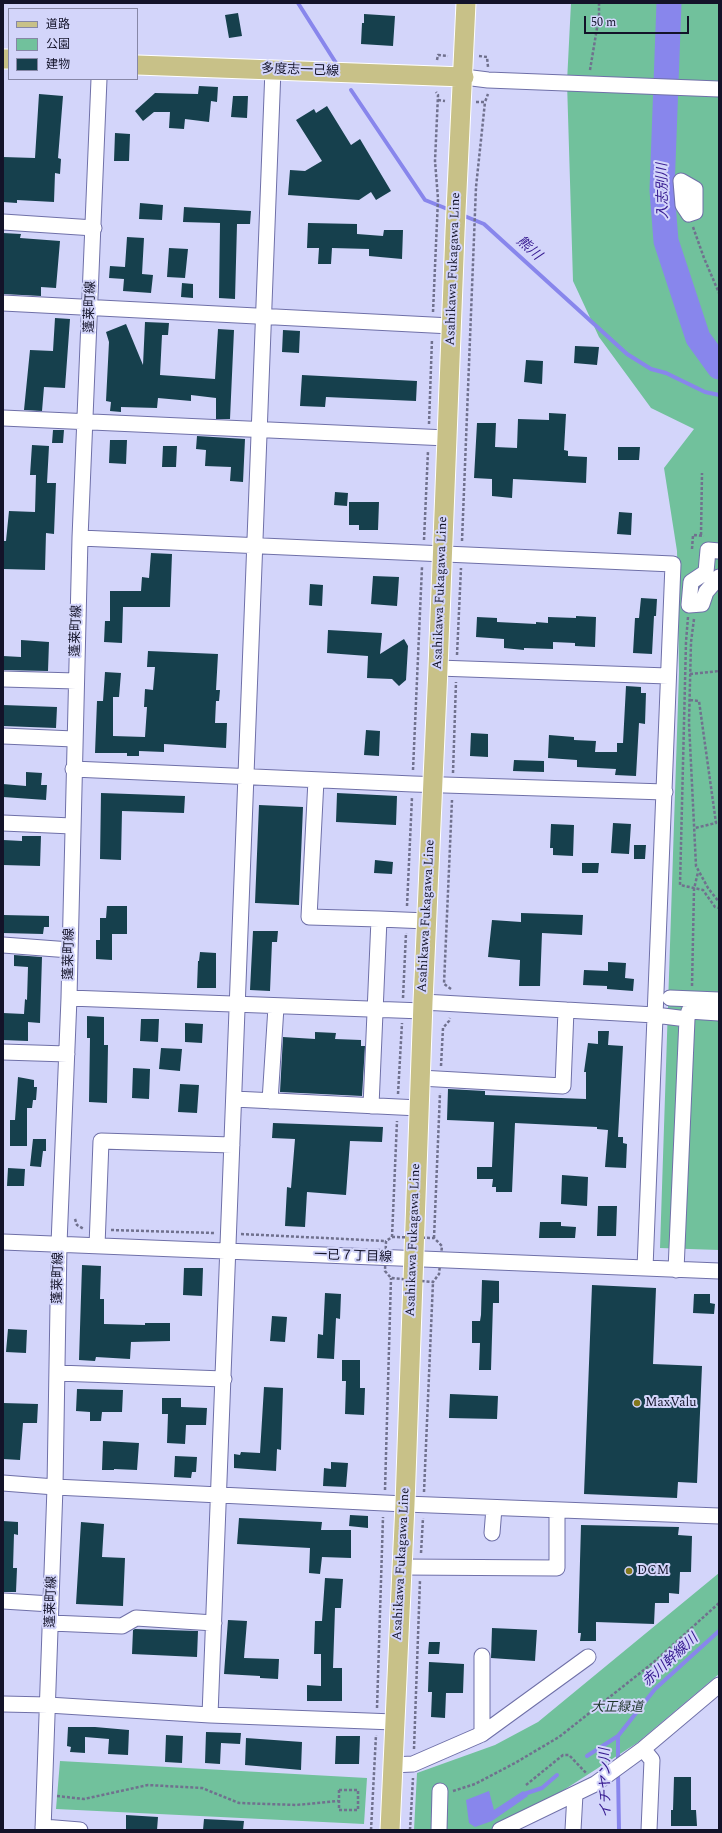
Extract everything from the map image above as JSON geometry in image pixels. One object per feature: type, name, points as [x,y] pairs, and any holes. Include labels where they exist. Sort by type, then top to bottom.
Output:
[{"type":"main road","name":"Asahikawa Fukagawa Line","points":[[390,1830],[392,1766],[385,1721],[401,1567],[405,1504],[420,1078],[433,785],[447,668],[442,554],[455,232],[464,77],[466,3]]},
{"type":"main road","name":"多度志一己線","points":[[138,65],[464,77]]},
{"type":"street","points":[[210,1715],[273,69]]},
{"type":"street","points":[[464,77],[488,80],[719,89]]},
{"type":"street","name":"蓬莱町線","points":[[43,1829],[55,1488],[59,1244],[69,998],[73,769],[80,538],[91,308],[99,80]]},
{"type":"street","points":[[3,222],[94,228]]},
{"type":"street","points":[[3,303],[263,315],[451,326]]},
{"type":"street","points":[[3,418],[85,423],[259,429],[447,438]]},
{"type":"street","points":[[80,538],[673,564],[645,1268]]},
{"type":"street","points":[[719,551],[708,550],[706,572],[691,582],[693,605],[702,604],[706,592],[719,577]]},
{"type":"street","points":[[447,668],[668,676]]},
{"type":"street","points":[[3,679],[76,681]]},
{"type":"street","points":[[3,736],[74,739]]},
{"type":"street","points":[[73,769],[433,785],[665,792]]},
{"type":"street","points":[[316,780],[309,917],[427,921]]},
{"type":"street","points":[[3,823],[72,826]]},
{"type":"street","points":[[370,1106],[379,919]]},
{"type":"street","points":[[3,945],[70,950]]},
{"type":"street","points":[[69,998],[402,1011],[452,1004],[655,1015],[687,1019]]},
{"type":"street","points":[[670,998],[719,1000]]},
{"type":"street","points":[[270,1100],[276,1006]]},
{"type":"street","points":[[420,1078],[563,1086],[566,1010]]},
{"type":"street","points":[[676,1270],[687,1019],[689,1011],[719,1013]]},
{"type":"street","points":[[3,1052],[66,1054]]},
{"type":"street","points":[[234,1098],[419,1108]]},
{"type":"street","points":[[98,1246],[101,1141],[232,1144]]},
{"type":"street","name":"一已７丁目線","points":[[3,1242],[719,1271]]},
{"type":"street","points":[[57,1373],[224,1379]]},
{"type":"street","points":[[3,1483],[55,1488],[219,1496],[719,1516]]},
{"type":"street","points":[[492,1534],[494,1508]]},
{"type":"street","points":[[401,1567],[556,1568],[557,1510]]},
{"type":"street","points":[[3,1601],[51,1604]]},
{"type":"street","points":[[51,1623],[122,1626],[136,1618],[214,1623]]},
{"type":"street","points":[[482,1656],[482,1734]]},
{"type":"street","points":[[392,1766],[413,1764],[482,1734],[588,1657]]},
{"type":"street","points":[[500,1830],[595,1784],[642,1749],[719,1685]]},
{"type":"street","points":[[3,1704],[48,1705],[210,1715],[385,1721]]},
{"type":"street","points":[[642,1749],[652,1760],[649,1830]]},
{"type":"street","points":[[439,1830],[440,1791]]},
{"type":"street","points":[[573,1830],[575,1794]]},
{"type":"street","points":[[43,1829],[80,1830]]},
{"type":"path","points":[[593,84],[599,3]]},
{"type":"path","points":[[392,1237],[438,199],[435,161],[438,100]]},
{"type":"path","points":[[434,1238],[443,1028],[450,1021],[452,1004],[452,990],[444,984],[453,785],[447,668],[462,554],[476,201],[485,102]]},
{"type":"path","points":[[689,214],[704,258],[719,293]]},
{"type":"path","points":[[701,536],[702,473]]},
{"type":"path","points":[[693,605],[689,723],[696,866],[708,888],[719,902]]},
{"type":"path","points":[[693,605],[686,642],[680,885],[703,890],[715,907],[719,908]]},
{"type":"path","points":[[690,674],[719,671]]},
{"type":"path","points":[[690,700],[699,701],[718,822],[695,828]]},
{"type":"path","points":[[691,999],[694,889],[698,872]]},
{"type":"path","points":[[371,1830],[385,1721],[384,1503],[391,1278]]},
{"type":"path","points":[[440,1791],[452,1791],[475,1784],[515,1763],[559,1737],[654,1662],[719,1603]]},
{"type":"path","points":[[526,1785],[563,1755],[569,1755],[582,1767],[595,1784]]},
{"type":"path","points":[[44,1795],[84,1799],[148,1785],[202,1788],[239,1803],[296,1805],[338,1801]]},
{"type":"path","points":[[339,1790],[358,1790],[358,1810],[339,1810],[338,1801],[339,1790]]},
{"type":"green space","points":[[571,3],[719,3],[719,1250],[660,1248],[679,672],[677,551],[664,468],[694,429],[651,408],[599,337],[573,281],[567,82]]},
{"type":"green space","name":"大正緑道","points":[[719,1573],[719,1674],[637,1743],[556,1795],[491,1830],[414,1830],[417,1773],[495,1745],[538,1722]]},
{"type":"green space","points":[[60,1761],[367,1778],[364,1824],[56,1809]]},
{"type":"shaded area","points":[[489,1791],[494,1810],[523,1791],[528,1796],[492,1821],[475,1827],[469,1823],[466,1800]]},
{"type":"building","points":[[238,13],[242,36],[229,38],[225,15]]},
{"type":"building","points":[[364,14],[395,16],[393,46],[361,44]]},
{"type":"building","points":[[199,86],[218,87],[217,102],[211,101],[209,122],[185,119],[184,129],[169,128],[170,112],[154,112],[143,121],[135,111],[155,93],[198,94]]},
{"type":"building","points":[[39,94],[63,96],[58,158],[61,159],[60,174],[55,173],[54,202],[17,200],[17,203],[3,202],[3,157],[35,158]]},
{"type":"building","points":[[233,96],[248,96],[247,118],[231,117]]},
{"type":"building","points":[[327,106],[351,145],[360,139],[391,191],[376,200],[371,192],[359,200],[288,195],[290,170],[305,171],[322,161],[296,120],[314,109],[316,113]]},
{"type":"building","points":[[115,133],[130,134],[129,161],[114,161]]},
{"type":"building","points":[[140,203],[163,205],[162,220],[139,219]]},
{"type":"building","points":[[184,207],[251,211],[250,224],[237,224],[235,299],[219,298],[220,223],[183,222]]},
{"type":"building","points":[[308,223],[357,224],[357,234],[383,236],[384,230],[403,230],[402,259],[369,256],[369,249],[332,248],[331,264],[318,264],[319,248],[307,248]]},
{"type":"building","points":[[3,233],[21,234],[20,238],[60,241],[56,288],[41,287],[41,296],[3,294]]},
{"type":"building","points":[[127,237],[144,238],[142,274],[153,275],[151,293],[123,291],[124,279],[109,278],[110,266],[125,267]]},
{"type":"building","points":[[169,248],[188,249],[185,278],[167,277]]},
{"type":"building","points":[[182,283],[193,284],[193,298],[181,297]]},
{"type":"building","points":[[55,318],[70,319],[65,388],[44,387],[42,411],[24,410],[30,350],[53,351]]},
{"type":"building","points":[[145,322],[169,323],[168,335],[162,335],[160,375],[215,379],[218,329],[234,330],[230,419],[216,419],[216,398],[191,395],[191,401],[158,398],[157,408],[121,407],[121,412],[110,411],[111,402],[106,401],[109,342],[106,332],[126,324],[143,365]]},
{"type":"building","points":[[283,330],[300,331],[299,353],[282,352]]},
{"type":"building","points":[[575,346],[599,347],[597,365],[574,363]]},
{"type":"building","points":[[526,360],[543,361],[542,384],[524,382]]},
{"type":"building","points":[[302,375],[417,381],[416,401],[326,397],[325,407],[300,406]]},
{"type":"building","points":[[549,413],[566,414],[564,450],[568,451],[568,456],[587,457],[586,483],[513,479],[512,498],[492,496],[492,479],[474,478],[477,423],[496,423],[495,447],[517,448],[518,419],[549,420]]},
{"type":"building","points":[[53,430],[64,430],[63,443],[52,443]]},
{"type":"building","points":[[197,436],[245,439],[243,482],[230,481],[231,467],[205,466],[206,450],[196,449]]},
{"type":"building","points":[[110,440],[127,440],[126,464],[109,463]]},
{"type":"building","points":[[32,445],[49,446],[47,483],[56,483],[54,534],[46,533],[45,570],[3,569],[3,541],[6,541],[9,511],[35,512],[36,475],[30,475]]},
{"type":"building","points":[[163,446],[177,446],[176,467],[162,467]]},
{"type":"building","points":[[618,447],[640,447],[639,460],[618,460]]},
{"type":"building","points":[[335,492],[348,493],[347,506],[334,505]]},
{"type":"building","points":[[349,502],[379,502],[378,530],[359,530],[359,525],[349,525]]},
{"type":"building","points":[[619,512],[632,513],[631,535],[617,534]]},
{"type":"building","points":[[151,553],[172,554],[170,607],[123,607],[122,643],[104,642],[105,621],[110,621],[110,591],[141,591],[142,577],[149,578]]},
{"type":"building","points":[[373,576],[399,577],[397,606],[371,604]]},
{"type":"building","points":[[310,584],[323,585],[322,606],[309,605]]},
{"type":"building","points":[[641,598],[657,599],[656,616],[654,616],[652,654],[633,653],[635,618],[639,618]]},
{"type":"building","points":[[576,616],[596,617],[595,647],[575,646],[575,643],[553,642],[553,649],[524,648],[524,650],[504,648],[504,639],[476,637],[477,617],[497,618],[497,622],[536,624],[536,622],[548,623],[548,617],[576,618]]},
{"type":"building","points":[[328,630],[382,633],[380,654],[404,639],[408,646],[406,680],[399,686],[392,679],[367,678],[368,656],[327,653]]},
{"type":"building","points":[[21,640],[49,642],[48,671],[3,670],[3,656],[21,657]]},
{"type":"building","points":[[148,651],[218,654],[216,690],[220,690],[219,701],[216,701],[215,723],[227,723],[226,748],[164,744],[164,752],[139,751],[139,756],[127,756],[127,753],[95,753],[97,701],[103,701],[105,672],[121,673],[119,697],[113,697],[113,736],[145,737],[147,707],[144,707],[145,689],[153,690],[155,667],[147,667]]},
{"type":"building","points":[[626,686],[641,687],[641,693],[646,693],[645,724],[639,723],[636,776],[615,775],[616,769],[577,767],[577,760],[548,758],[549,735],[574,737],[574,740],[596,741],[595,752],[617,752],[617,743],[623,743]]},
{"type":"building","points":[[3,705],[57,707],[56,728],[3,726]]},
{"type":"building","points":[[366,730],[380,731],[379,756],[364,755]]},
{"type":"building","points":[[471,733],[488,734],[488,757],[470,756]]},
{"type":"building","points":[[514,760],[544,761],[544,772],[513,771]]},
{"type":"building","points":[[26,772],[42,773],[41,785],[47,785],[46,800],[3,797],[3,784],[26,786]]},
{"type":"building","points":[[101,793],[185,796],[184,813],[122,811],[121,860],[100,859]]},
{"type":"building","points":[[337,793],[397,796],[396,825],[336,822]]},
{"type":"building","points":[[259,805],[303,807],[299,905],[255,903]]},
{"type":"building","points":[[613,823],[631,824],[629,854],[611,853]]},
{"type":"building","points":[[551,824],[574,825],[573,856],[553,855],[553,848],[550,848]]},
{"type":"building","points":[[22,836],[41,836],[40,866],[3,865],[3,840],[22,841]]},
{"type":"building","points":[[634,845],[646,845],[645,859],[634,859]]},
{"type":"building","points":[[375,860],[393,862],[392,874],[374,873]]},
{"type":"building","points":[[582,863],[599,863],[598,873],[582,873]]},
{"type":"building","points":[[107,906],[127,906],[127,934],[112,934],[112,960],[96,959],[96,940],[100,940],[100,918],[106,918]]},
{"type":"building","points":[[521,913],[583,915],[582,935],[542,933],[540,986],[519,986],[520,960],[488,957],[492,920],[521,922]]},
{"type":"building","points":[[3,915],[49,916],[49,927],[44,927],[43,934],[3,933]]},
{"type":"building","points":[[253,931],[278,931],[277,942],[272,942],[270,991],[250,990]]},
{"type":"building","points":[[200,952],[216,953],[216,988],[197,988],[198,961]]},
{"type":"building","points":[[14,955],[42,957],[40,1023],[28,1022],[28,1041],[3,1040],[3,1013],[24,1014],[25,999],[27,1000],[28,967],[14,966]]},
{"type":"building","points":[[608,962],[626,963],[625,978],[634,979],[633,991],[607,989],[607,986],[583,985],[584,970],[608,971]]},
{"type":"building","points":[[87,1016],[104,1017],[104,1045],[108,1045],[107,1103],[89,1102],[90,1038],[87,1038]]},
{"type":"building","points":[[141,1019],[159,1019],[158,1042],[140,1041]]},
{"type":"building","points":[[185,1023],[203,1024],[202,1043],[185,1042]]},
{"type":"building","points":[[598,1031],[609,1031],[608,1045],[623,1046],[618,1137],[623,1137],[623,1143],[627,1144],[626,1168],[605,1167],[608,1130],[597,1129],[597,1127],[515,1123],[512,1192],[496,1192],[496,1187],[492,1187],[493,1179],[477,1179],[477,1167],[492,1167],[494,1122],[447,1120],[448,1089],[485,1091],[485,1095],[586,1099],[586,1072],[584,1072],[588,1043],[598,1044]]},
{"type":"building","points":[[315,1032],[336,1033],[335,1039],[361,1040],[361,1046],[365,1046],[362,1096],[280,1092],[283,1037],[315,1039]]},
{"type":"building","points":[[161,1048],[182,1049],[180,1071],[159,1069]]},
{"type":"building","points":[[133,1068],[150,1069],[149,1099],[132,1098]]},
{"type":"building","points":[[18,1077],[34,1080],[34,1087],[37,1087],[36,1100],[33,1100],[32,1108],[27,1108],[27,1146],[10,1146],[10,1120],[15,1120]]},
{"type":"building","points":[[180,1084],[199,1085],[197,1113],[178,1112]]},
{"type":"building","points":[[273,1123],[383,1127],[382,1142],[350,1141],[346,1195],[307,1192],[305,1227],[285,1226],[287,1187],[291,1188],[295,1139],[272,1138]]},
{"type":"building","points":[[33,1139],[46,1139],[46,1151],[43,1151],[41,1167],[30,1166]]},
{"type":"building","points":[[8,1168],[25,1169],[24,1186],[7,1186]]},
{"type":"building","points":[[562,1175],[588,1177],[587,1206],[561,1204]]},
{"type":"building","points":[[598,1206],[617,1206],[616,1236],[597,1236]]},
{"type":"building","points":[[540,1222],[561,1222],[561,1226],[576,1227],[575,1238],[539,1238]]},
{"type":"building","points":[[82,1265],[101,1266],[100,1299],[104,1299],[104,1324],[145,1325],[145,1323],[170,1323],[170,1341],[131,1342],[130,1359],[96,1357],[95,1361],[79,1360]]},
{"type":"building","points":[[184,1268],[203,1268],[202,1296],[183,1295]]},
{"type":"building","points":[[482,1280],[499,1281],[499,1303],[493,1303],[491,1370],[479,1370],[480,1343],[472,1343],[472,1321],[480,1321],[481,1315]]},
{"type":"building","points":[[592,1285],[656,1288],[653,1364],[702,1366],[697,1483],[678,1482],[677,1498],[584,1494]]},
{"type":"building","points":[[325,1293],[341,1294],[340,1319],[336,1318],[334,1359],[317,1358],[318,1334],[323,1335]]},
{"type":"building","points":[[694,1294],[710,1294],[710,1303],[715,1304],[714,1314],[693,1313]]},
{"type":"building","points":[[272,1316],[287,1317],[285,1342],[270,1341]]},
{"type":"building","points":[[8,1329],[27,1330],[26,1353],[6,1352]]},
{"type":"building","points":[[342,1360],[360,1360],[360,1388],[365,1388],[364,1415],[345,1414],[346,1381],[342,1381]]},
{"type":"building","points":[[264,1387],[283,1388],[281,1450],[277,1449],[276,1471],[234,1468],[234,1454],[240,1455],[241,1452],[260,1453]]},
{"type":"building","points":[[77,1389],[123,1390],[122,1412],[102,1412],[101,1421],[90,1421],[90,1412],[76,1411]]},
{"type":"building","points":[[450,1394],[498,1396],[497,1419],[449,1418]]},
{"type":"building","points":[[162,1398],[181,1398],[181,1407],[207,1408],[206,1425],[186,1425],[185,1444],[167,1443],[168,1414],[162,1414]]},
{"type":"building","points":[[3,1403],[38,1404],[37,1423],[23,1423],[20,1460],[3,1459]]},
{"type":"building","points":[[103,1441],[139,1443],[137,1470],[102,1470]]},
{"type":"building","points":[[175,1456],[197,1457],[196,1472],[192,1472],[191,1478],[174,1477]]},
{"type":"building","points":[[331,1462],[348,1463],[346,1487],[323,1486],[324,1468],[331,1469]]},
{"type":"building","points":[[350,1515],[368,1516],[368,1528],[349,1526]]},
{"type":"building","points":[[239,1518],[322,1522],[321,1530],[351,1530],[351,1558],[322,1557],[320,1574],[309,1573],[310,1548],[237,1544]]},
{"type":"building","points":[[3,1521],[18,1522],[18,1535],[14,1534],[13,1568],[17,1568],[16,1592],[3,1592]]},
{"type":"building","points":[[81,1522],[104,1524],[102,1557],[125,1558],[123,1606],[76,1604]]},
{"type":"building","points":[[581,1525],[679,1527],[678,1535],[692,1536],[691,1572],[680,1572],[679,1594],[669,1593],[669,1603],[655,1603],[654,1624],[596,1622],[596,1641],[580,1641],[581,1633],[578,1633]]},
{"type":"building","points":[[325,1578],[343,1579],[341,1608],[335,1608],[333,1668],[342,1668],[342,1701],[307,1701],[307,1685],[321,1686],[321,1654],[314,1654],[315,1621],[322,1621]]},
{"type":"building","points":[[228,1620],[247,1621],[244,1658],[279,1659],[278,1679],[260,1678],[260,1676],[224,1674]]},
{"type":"building","points":[[492,1628],[537,1630],[535,1661],[491,1658]]},
{"type":"building","points":[[133,1630],[198,1631],[197,1657],[132,1654]]},
{"type":"building","points":[[429,1642],[440,1642],[439,1654],[428,1654]]},
{"type":"building","points":[[429,1662],[464,1664],[463,1693],[446,1693],[445,1718],[431,1717],[432,1692],[428,1692]]},
{"type":"building","points":[[68,1727],[95,1727],[129,1730],[128,1755],[108,1754],[109,1739],[85,1737],[85,1753],[70,1752],[71,1747],[67,1746]]},
{"type":"building","points":[[206,1732],[241,1733],[240,1744],[221,1743],[220,1764],[205,1763]]},
{"type":"building","points":[[166,1735],[183,1736],[182,1763],[165,1762]]},
{"type":"building","points":[[336,1736],[360,1736],[359,1764],[335,1764]]},
{"type":"building","points":[[246,1738],[302,1742],[301,1770],[245,1765]]},
{"type":"building","points":[[674,1777],[691,1777],[691,1810],[696,1810],[697,1826],[671,1826]]},
{"type":"building","points":[[126,1815],[158,1817],[157,1830],[126,1830]]},
{"type":"building","points":[[204,1819],[244,1821],[243,1830],[203,1830]]},
{"type":"waterway","name":"熊川","points":[[298,3],[336,63]]},
{"type":"waterway","name":"入志別川","points":[[669,3],[662,190],[666,241],[698,338],[719,367]]},
{"type":"waterway","name":"熊川","points":[[351,90],[425,200],[450,210]]},
{"type":"waterway","name":"熊川","points":[[462,215],[484,224],[627,354],[651,369],[666,373],[705,392],[719,395]]},
{"type":"waterway","name":"赤川幹線川","points":[[587,1756],[618,1736],[655,1689],[719,1631]]},
{"type":"waterway","name":"イチヤン川","points":[[618,1736],[618,1764]]},
{"type":"waterway","name":"イチヤン川","points":[[618,1772],[619,1830]]},
{"type":"waterway","name":"赤川幹線川","points":[[521,1797],[524,1794],[542,1788],[557,1775]]},
{"type":"place","name":"MaxValu","points":[[637,1403]]},
{"type":"place","name":"DCM","points":[[629,1571]]}]
